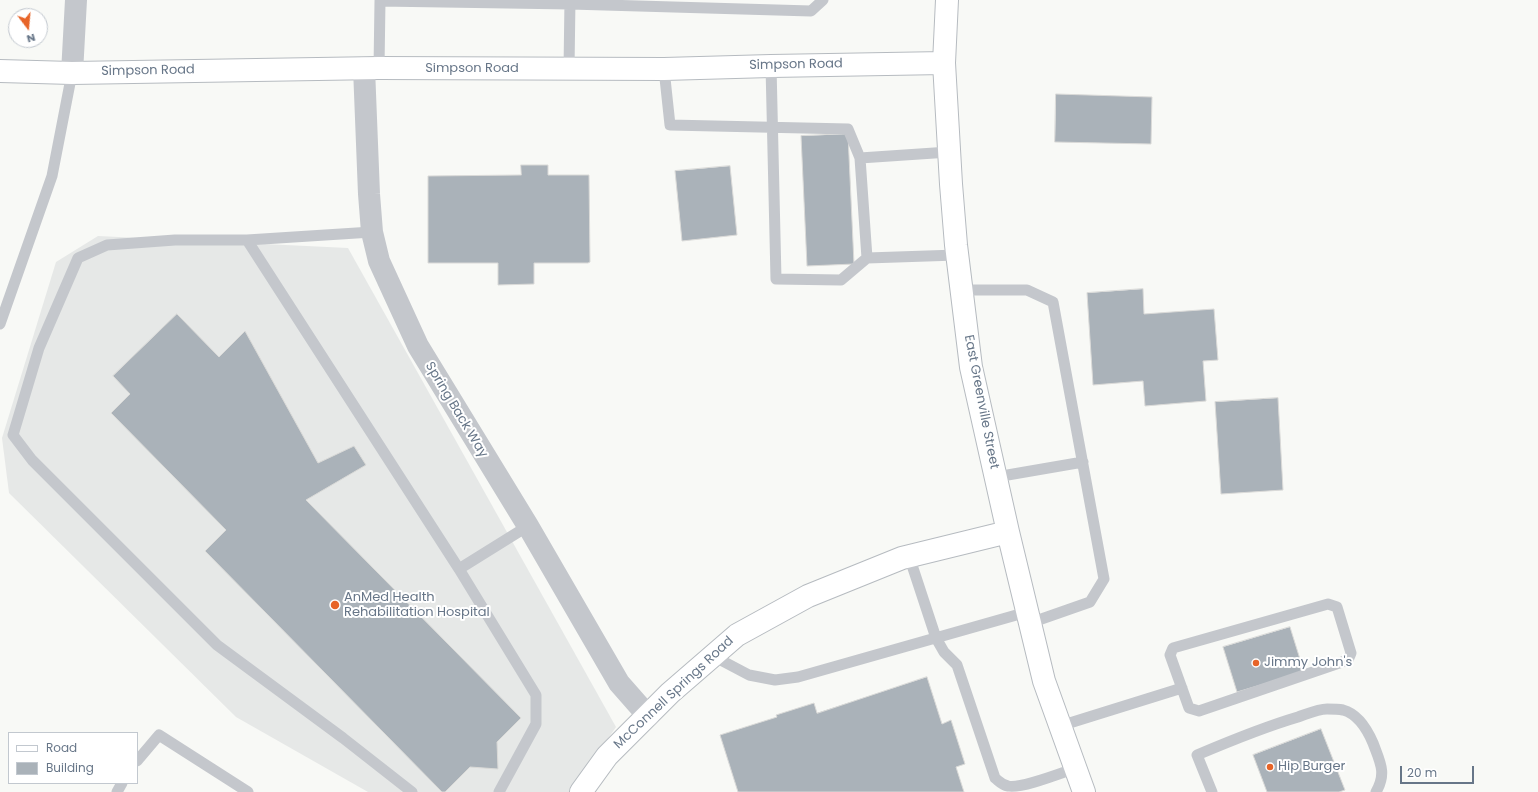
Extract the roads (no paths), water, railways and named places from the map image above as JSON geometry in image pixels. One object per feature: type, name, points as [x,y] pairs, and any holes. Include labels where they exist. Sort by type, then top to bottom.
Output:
[{"type":"street","points":[[72,72],[76,0]]},
{"type":"street","name":"East Greenville Street","points":[[947,0],[944,63],[949,152],[958,255],[971,367],[1008,532],[1044,681],[1084,792]]},
{"type":"street","name":"Simpson Road","points":[[0,71],[72,72],[371,68],[664,69],[944,63]]},
{"type":"street","name":"Spring Back Way","points":[[371,68],[369,194],[372,232],[379,261],[418,346],[528,526],[619,683],[648,716]]},
{"type":"street","name":"McConnell Springs Road","points":[[581,792],[607,756],[670,693],[737,635],[808,596],[902,558],[1008,532]]},
{"type":"lane","points":[[371,68],[380,1],[679,4],[811,11],[823,0]]},
{"type":"lane","points":[[569,69],[570,2]]},
{"type":"lane","points":[[771,66],[776,279],[841,280],[867,258],[958,255]]},
{"type":"lane","points":[[664,69],[670,125],[848,128],[860,158],[867,258]]},
{"type":"lane","points":[[0,324],[52,176],[72,72]]},
{"type":"lane","points":[[860,158],[949,152]]},
{"type":"lane","points":[[372,232],[247,240],[175,240],[107,245],[78,258],[39,348],[13,435],[32,460],[217,645],[343,738],[412,792]]},
{"type":"lane","points":[[247,240],[459,569],[536,695],[536,724],[499,792]]},
{"type":"lane","points":[[712,656],[749,675],[776,680],[798,676],[936,638],[1029,618],[1090,602],[1104,579],[1053,302],[1027,290],[962,290]]},
{"type":"lane","points":[[996,477],[1083,462]]},
{"type":"lane","points":[[459,569],[528,526]]},
{"type":"lane","points":[[909,556],[936,638],[944,652],[957,665],[995,778],[1002,785],[1010,787],[1025,784],[1076,768]]},
{"type":"lane","points":[[1328,604],[1336,607],[1351,653],[1348,660],[1199,711],[1189,708],[1182,688],[1170,655],[1173,648],[1328,604]]},
{"type":"lane","points":[[1060,726],[1182,688]]},
{"type":"lane","points":[[1212,792],[1197,755],[1243,736],[1326,709],[1343,710],[1355,716],[1362,723],[1369,734],[1378,757],[1382,773],[1381,783],[1376,792]]},
{"type":"lane","points":[[138,760],[158,735],[248,792]]},
{"type":"place","name":"AnMed Health Rehabilitation Hospital","points":[[335,605]]},
{"type":"place","name":"Jimmy John's","points":[[1256,663]]},
{"type":"place","name":"Hip Burger","points":[[1270,767]]}]
